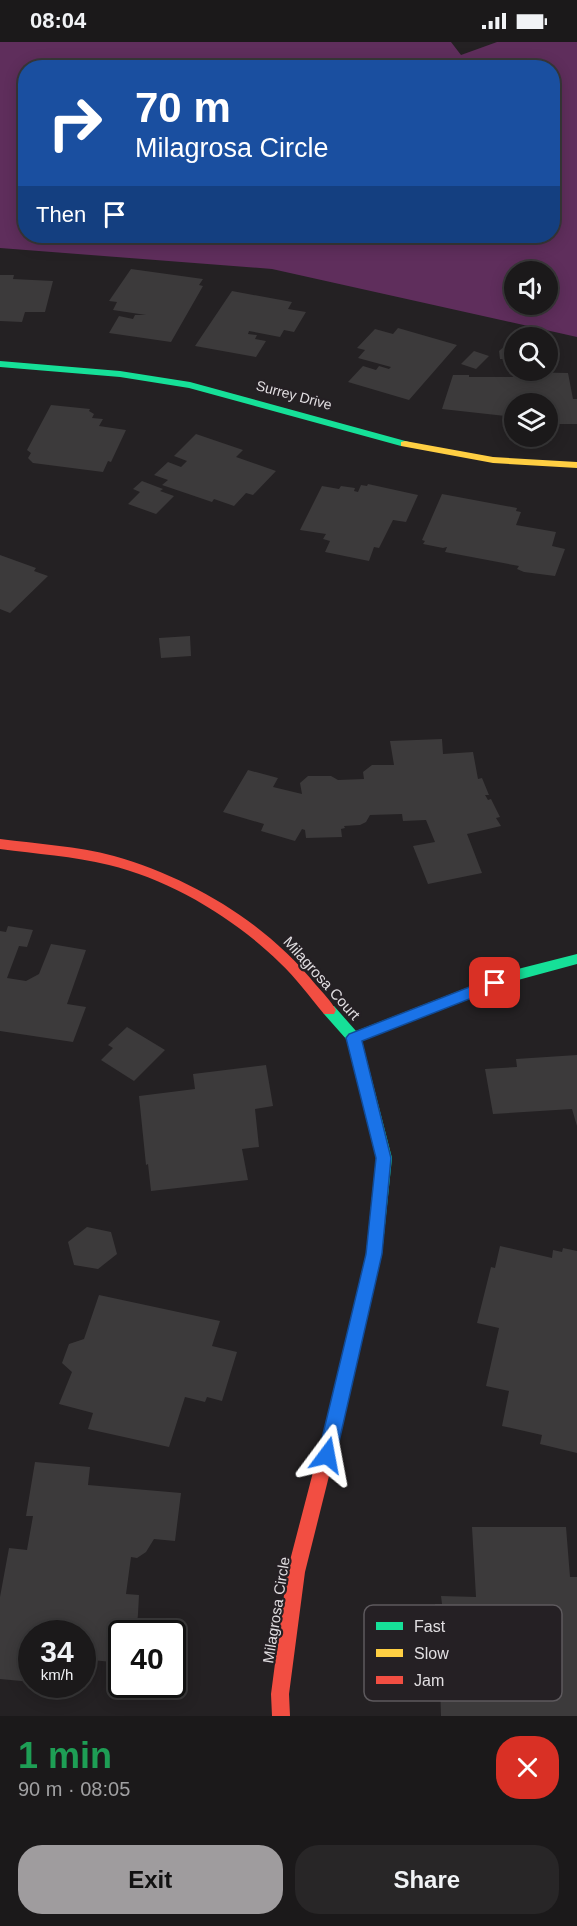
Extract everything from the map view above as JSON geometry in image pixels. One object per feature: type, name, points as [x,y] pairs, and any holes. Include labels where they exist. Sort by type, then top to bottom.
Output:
[{"type":"street","name":"Surrey Drive","points":[[0,364],[120,374],[190,385],[447,453],[523,463],[577,465]]},
{"type":"street","name":"Milagrosa Court","points":[[0,844],[88,855],[134,868],[197,894],[230,914],[276,950],[354,1038]]},
{"type":"street","points":[[354,1038],[515,975],[577,959]]},
{"type":"street","name":"Milagrosa Circle","points":[[281,1716],[280,1694],[296,1572],[327,1455],[375,1243],[384,1158],[354,1038]]},
{"type":"shaded area","points":[[0,42],[451,42],[461,55],[497,42],[577,42],[577,337],[558,333],[558,327],[532,327],[272,269],[0,248]]},
{"type":"building","points":[[131,269],[203,279],[199,285],[203,286],[171,342],[109,333],[119,316],[133,319],[135,315],[146,315],[113,310],[117,302],[109,301]]},
{"type":"building","points":[[0,275],[14,275],[13,279],[53,281],[45,312],[25,312],[22,322],[0,321]]},
{"type":"building","points":[[232,291],[292,302],[288,309],[306,312],[294,332],[284,330],[280,337],[249,331],[248,334],[257,335],[255,339],[266,341],[256,357],[195,346]]},
{"type":"building","points":[[398,328],[457,345],[409,400],[348,382],[363,366],[376,370],[379,366],[389,369],[391,367],[358,358],[365,350],[357,348],[375,329],[393,334]]},
{"type":"building","points":[[504,347],[504,359],[500,359],[499,351]]},
{"type":"building","points":[[474,351],[489,356],[476,369],[461,364]]},
{"type":"building","points":[[558,373],[568,373],[573,399],[577,399],[577,424],[558,424],[558,393],[504,393],[504,416],[442,409],[453,375],[469,375],[469,377],[504,377],[504,381],[558,381]]},
{"type":"building","points":[[51,405],[90,409],[89,411],[94,414],[92,418],[103,419],[99,426],[126,430],[111,462],[108,461],[103,472],[33,463],[28,458],[31,453],[27,450]]},
{"type":"building","points":[[196,434],[243,450],[236,457],[276,471],[253,495],[246,493],[234,506],[214,499],[212,502],[162,485],[168,480],[154,475],[168,462],[181,467],[187,461],[174,456]]},
{"type":"building","points":[[142,481],[174,496],[156,514],[128,504],[140,492],[133,489]]},
{"type":"building","points":[[368,484],[418,495],[406,522],[393,520],[379,548],[374,547],[369,561],[325,552],[330,541],[323,539],[326,534],[300,530],[322,486],[339,489],[341,486],[355,488],[354,491],[358,492],[361,485],[367,486]]},
{"type":"building","points":[[442,494],[517,508],[516,511],[521,512],[516,525],[556,532],[552,546],[565,549],[555,576],[524,572],[517,569],[519,566],[445,552],[447,547],[423,544],[425,541],[422,540]]},
{"type":"building","points":[[0,555],[36,568],[34,571],[48,576],[10,613],[0,609]]},
{"type":"building","points":[[190,636],[191,656],[161,658],[159,638]]},
{"type":"building","points":[[442,739],[443,754],[473,752],[478,779],[482,778],[489,795],[485,795],[488,800],[491,799],[500,817],[496,818],[501,826],[467,834],[482,873],[428,884],[413,846],[435,842],[426,820],[403,821],[402,814],[370,815],[366,822],[360,825],[344,826],[345,828],[341,829],[342,837],[306,838],[305,830],[302,829],[295,841],[261,831],[264,824],[223,812],[248,770],[278,778],[273,787],[302,794],[300,783],[308,776],[331,776],[338,780],[364,779],[363,772],[372,765],[394,765],[390,741]]},
{"type":"building","points":[[8,926],[33,930],[27,947],[19,946],[7,978],[26,981],[39,974],[51,944],[86,950],[67,1004],[86,1007],[73,1042],[0,1031],[0,931],[6,932]]},
{"type":"building","points":[[127,1027],[165,1050],[134,1081],[101,1060],[113,1048],[108,1045]]},
{"type":"building","points":[[577,1055],[577,1126],[572,1109],[493,1114],[485,1069],[517,1067],[516,1059]]},
{"type":"building","points":[[266,1065],[273,1106],[255,1109],[259,1147],[242,1149],[248,1180],[151,1191],[139,1096],[195,1089],[193,1074]]},
{"type":"building","points":[[87,1227],[111,1232],[117,1254],[98,1269],[74,1265],[68,1242]]},
{"type":"building","points":[[500,1246],[552,1258],[553,1250],[562,1252],[563,1248],[577,1251],[577,1453],[540,1444],[542,1435],[502,1426],[509,1391],[486,1386],[499,1328],[477,1323],[491,1267],[495,1268]]},
{"type":"building","points":[[99,1295],[220,1321],[212,1346],[237,1352],[222,1401],[207,1397],[205,1402],[185,1397],[169,1447],[88,1429],[93,1413],[59,1404],[72,1372],[62,1363],[69,1344],[84,1339]]},
{"type":"building","points":[[35,1462],[90,1467],[88,1485],[181,1493],[175,1541],[154,1539],[146,1552],[137,1558],[131,1557],[126,1594],[139,1595],[137,1620],[108,1620],[108,1662],[96,1660],[96,1620],[18,1620],[18,1681],[0,1679],[0,1597],[9,1548],[27,1550],[33,1516],[26,1516]]},
{"type":"building","points":[[472,1527],[566,1527],[570,1577],[577,1577],[577,1716],[441,1716],[441,1701],[562,1701],[562,1605],[435,1605],[442,1604],[441,1596],[476,1597]]},
{"type":"traffic: fast","points":[[0,364],[120,374],[190,385],[405,444]]},
{"type":"traffic: fast","points":[[354,1038],[515,975],[577,959]]},
{"type":"traffic: fast","points":[[329,1010],[354,1038],[384,1158],[374,1254],[344,1384]]},
{"type":"traffic: slow","points":[[405,444],[493,460],[577,465]]},
{"type":"traffic: jam","points":[[0,844],[76,853],[112,861],[162,878],[186,890],[233,917],[274,949],[296,970],[329,1010]]},
{"type":"traffic: jam","points":[[281,1716],[280,1694],[296,1572],[344,1384]]},
{"type":"route","points":[[327,1455],[374,1254],[384,1158],[354,1038],[495,983]]}]
